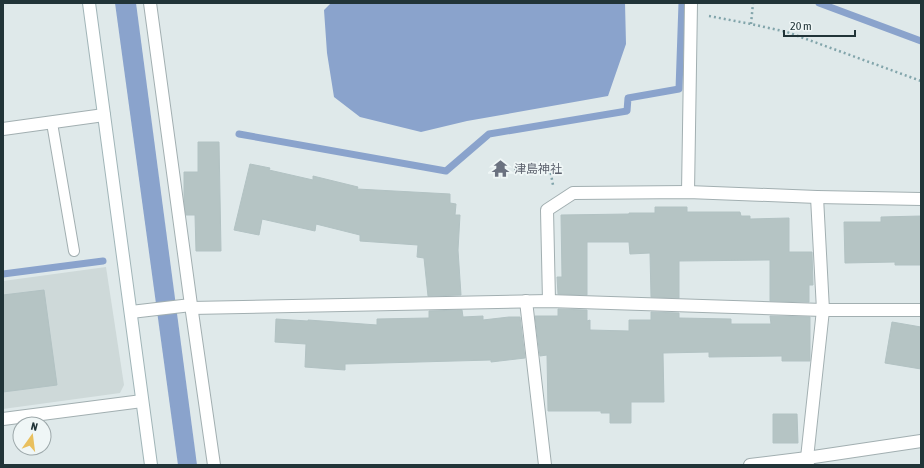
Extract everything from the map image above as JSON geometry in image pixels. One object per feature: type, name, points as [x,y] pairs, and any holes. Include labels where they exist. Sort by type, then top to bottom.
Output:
[{"type":"street","points":[[89,3],[151,465]]},
{"type":"street","points":[[150,3],[188,306],[214,465]]},
{"type":"street","points":[[688,192],[691,8]]},
{"type":"street","points":[[3,129],[104,116]]},
{"type":"street","points":[[549,301],[547,210],[573,193],[688,192],[921,199]]},
{"type":"street","points":[[808,461],[822,310],[817,197]]},
{"type":"street","points":[[131,312],[188,306],[526,301],[822,310],[921,310]]},
{"type":"street","points":[[526,301],[545,465]]},
{"type":"street","points":[[3,419],[142,401]]},
{"type":"street","points":[[750,465],[808,461],[921,441]]},
{"type":"lane","points":[[52,122],[74,251]]},
{"type":"path","points":[[751,24],[752,3]]},
{"type":"path","points":[[691,8],[786,32],[921,81]]},
{"type":"path","points":[[514,169],[550,169],[557,203]]},
{"type":"shaded area","points":[[106,267],[124,385],[120,393],[3,409],[3,281]]},
{"type":"water","points":[[115,3],[136,3],[197,465],[178,465]]},
{"type":"water","points":[[331,3],[625,3],[626,44],[608,96],[467,121],[421,132],[360,117],[334,97],[327,53],[324,10]]},
{"type":"building","points":[[198,142],[219,142],[221,251],[196,251],[195,215],[186,215],[184,201],[184,172],[198,172]]},
{"type":"building","points":[[250,164],[313,180],[313,176],[358,187],[357,189],[450,194],[450,203],[456,204],[455,215],[460,215],[458,250],[461,295],[428,296],[424,258],[417,257],[418,245],[360,241],[360,235],[316,224],[315,231],[262,219],[259,235],[234,230]]},
{"type":"building","points":[[655,207],[687,207],[687,212],[740,212],[741,216],[750,216],[750,219],[789,218],[789,252],[812,252],[813,285],[809,285],[809,302],[770,301],[770,260],[679,261],[679,298],[651,297],[650,253],[630,254],[629,242],[587,242],[587,295],[558,294],[557,277],[562,277],[561,215],[655,213]]},
{"type":"building","points":[[921,216],[921,265],[895,265],[895,262],[845,263],[844,222],[881,222],[881,217]]},
{"type":"building","points":[[44,290],[57,385],[3,392],[3,295]]},
{"type":"building","points":[[558,309],[587,310],[587,321],[590,320],[590,330],[629,331],[629,320],[651,320],[651,312],[679,313],[679,318],[731,319],[731,324],[771,324],[770,316],[810,317],[810,361],[782,361],[782,356],[709,357],[709,352],[663,353],[664,402],[631,402],[631,423],[610,423],[610,413],[601,413],[601,411],[548,411],[547,355],[540,356],[535,316],[558,316]]},
{"type":"building","points":[[462,310],[463,317],[483,316],[483,320],[520,317],[525,358],[491,362],[491,360],[345,364],[345,370],[305,367],[306,344],[275,342],[276,319],[377,325],[377,319],[429,318],[429,311]]},
{"type":"building","points":[[892,322],[921,327],[921,369],[885,363]]},
{"type":"building","points":[[773,414],[797,414],[798,443],[773,443]]},
{"type":"waterway","points":[[239,134],[446,171],[489,134],[627,111],[628,98],[679,89],[682,3]]},
{"type":"waterway","points":[[819,3],[921,41]]},
{"type":"waterway","points":[[3,274],[103,261]]},
{"type":"place","name":"津島神社","points":[[501,169]]}]
